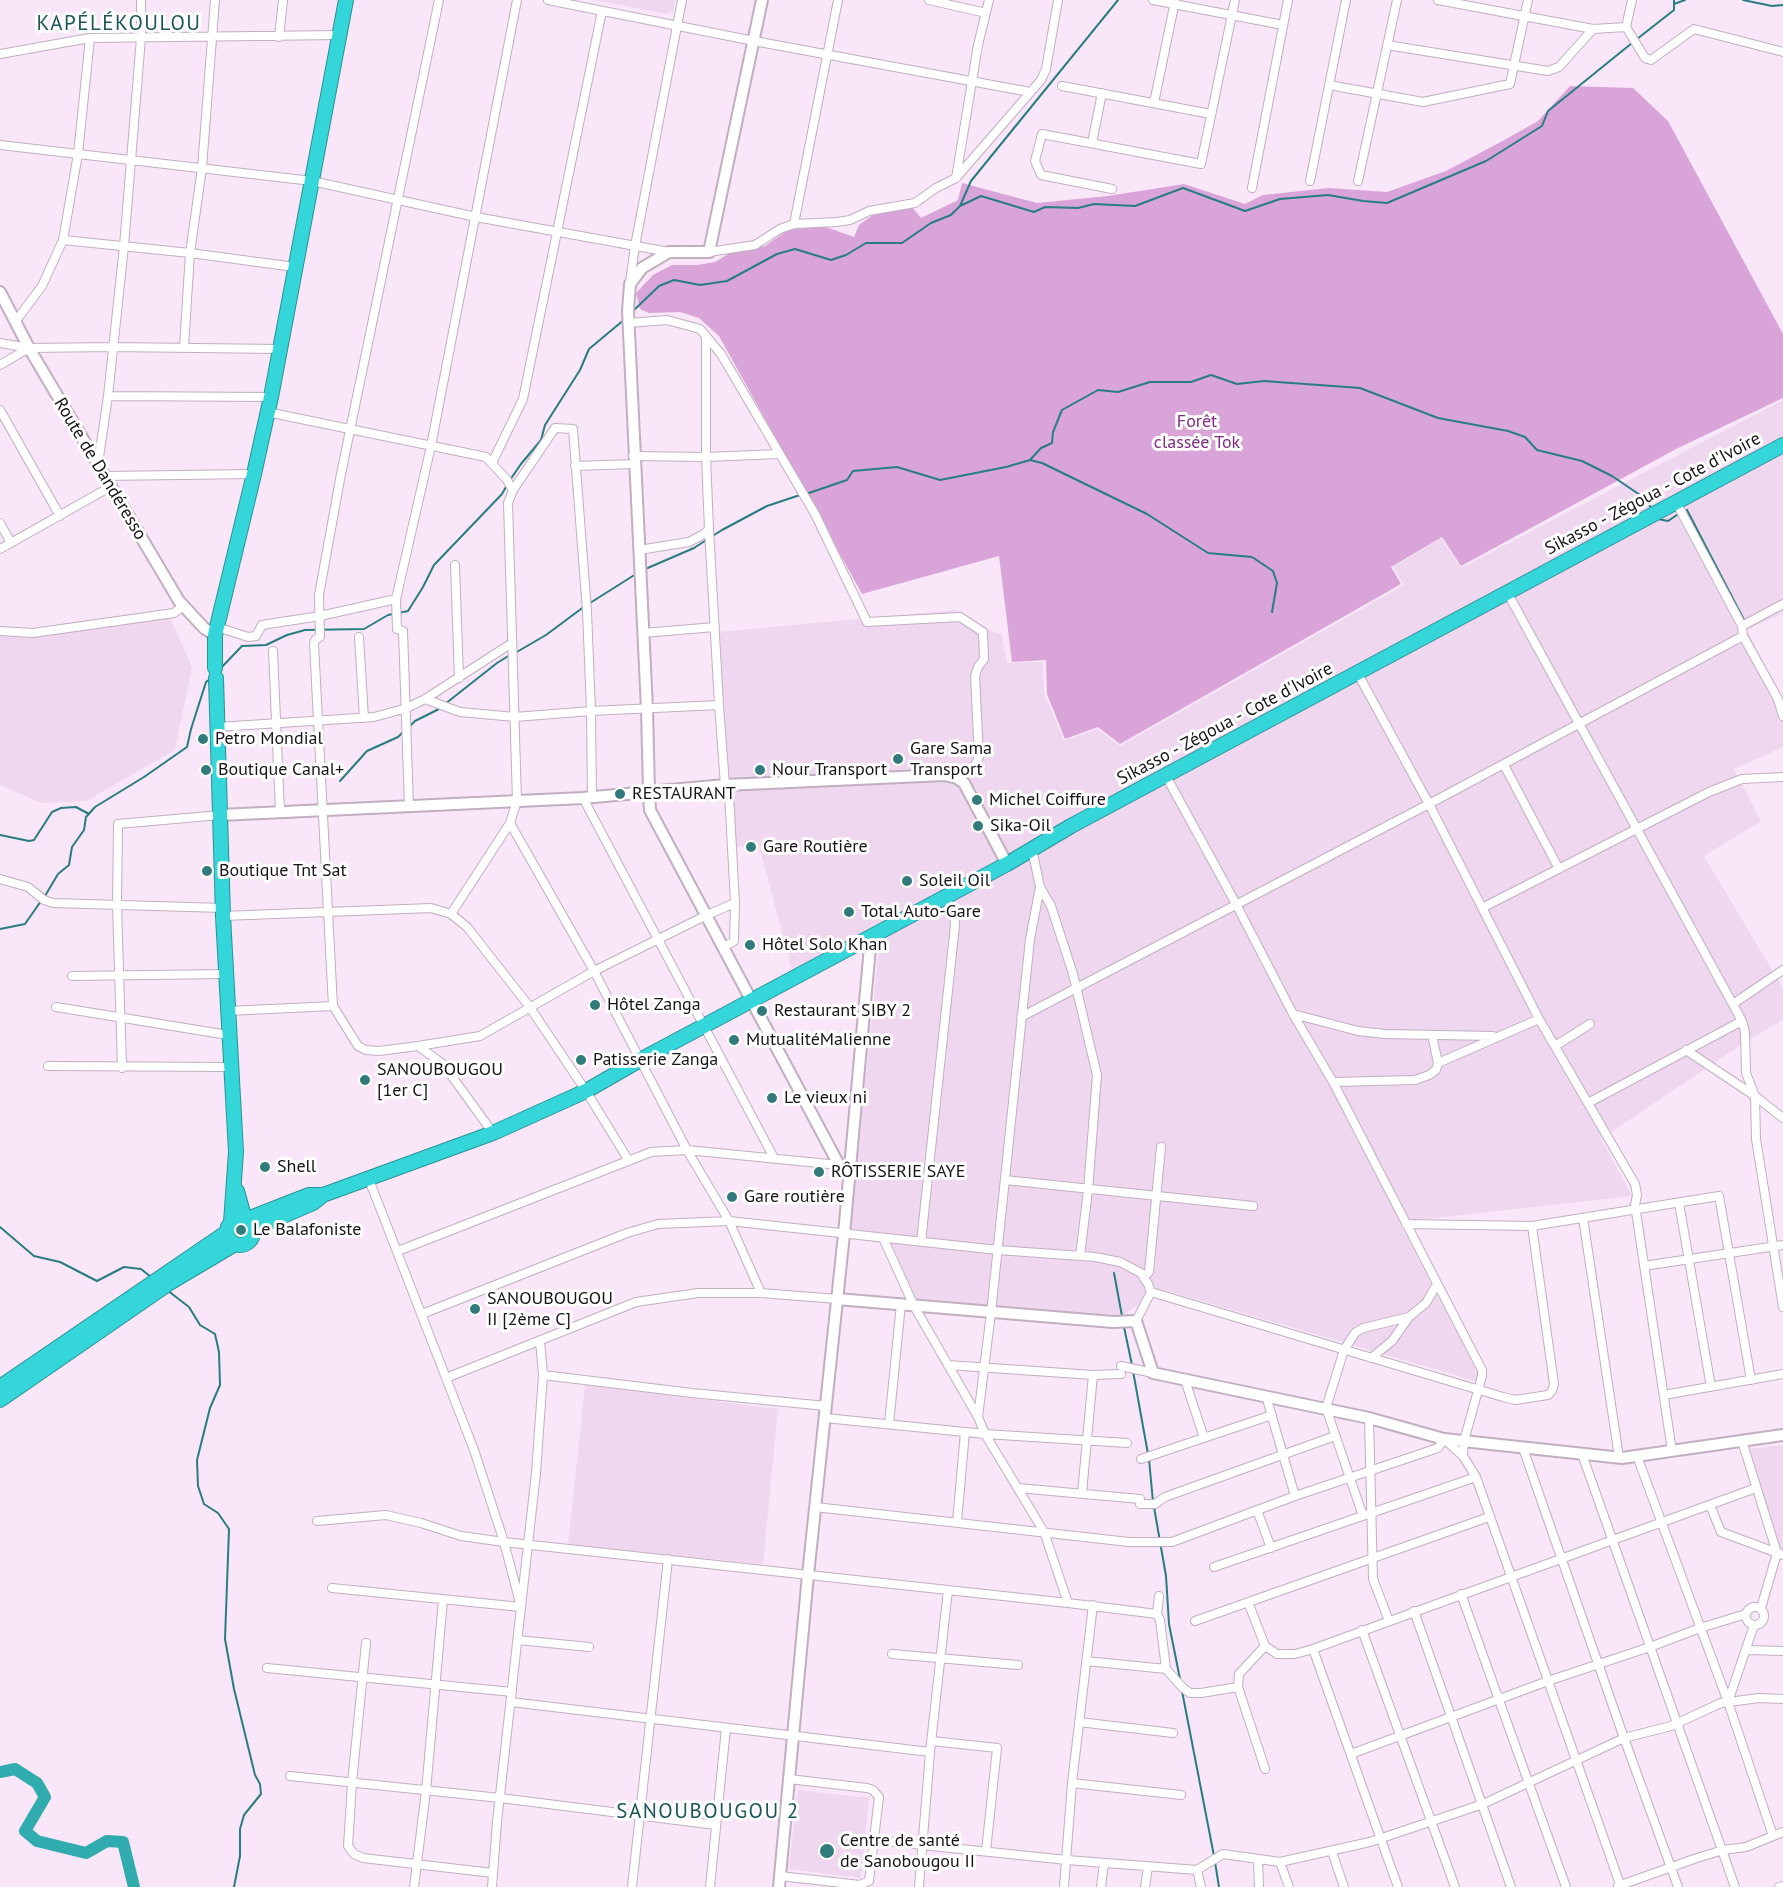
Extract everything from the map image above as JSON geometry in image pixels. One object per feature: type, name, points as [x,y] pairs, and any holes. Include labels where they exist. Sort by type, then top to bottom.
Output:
[{"type":"highway","points":[[235,1244],[229,1240],[239,1226],[235,1183],[236,1152],[223,912],[216,631],[255,474],[271,397],[346,0]]},
{"type":"highway","name":"Sikasso - Zégoua - Cote d'Ivoire","points":[[239,1226],[313,1203],[323,1195],[368,1177],[493,1133],[586,1090],[1783,445]]},
{"type":"highway","points":[[167,1278],[235,1244],[247,1244],[252,1238],[239,1226]]},
{"type":"highway","points":[[0,1400],[122,1308],[239,1226]]},
{"type":"highway","points":[[0,1387],[109,1318]]},
{"type":"street","points":[[98,466],[108,396],[132,160],[141,38],[141,0]]},
{"type":"street","points":[[184,347],[190,253],[202,168],[215,0]]},
{"type":"street","points":[[279,37],[283,0]]},
{"type":"street","points":[[439,0],[350,430],[319,595],[320,637],[315,640],[314,644],[333,1006],[358,1046],[366,1050],[379,1051],[480,1036],[594,971],[735,903]]},
{"type":"street","points":[[409,806],[403,631],[398,629],[396,599],[430,446],[518,0]]},
{"type":"street","points":[[548,0],[826,55],[1030,92]]},
{"type":"street","points":[[682,0],[634,246],[628,318],[650,810],[839,1165],[849,1176]]},
{"type":"street","points":[[709,252],[762,0]]},
{"type":"street","points":[[794,224],[837,0]]},
{"type":"street","points":[[929,0],[986,13]]},
{"type":"street","points":[[956,178],[972,81],[989,0]]},
{"type":"street","points":[[0,145],[312,181],[476,218],[556,233],[669,252],[709,252],[755,245],[780,229],[794,224],[837,222],[869,211],[915,203],[936,188],[956,178],[1041,80],[1046,69],[1058,0]]},
{"type":"street","points":[[1153,0],[1175,2],[1283,25]]},
{"type":"street","points":[[1112,189],[1041,176],[1035,161],[1042,134],[1201,164],[1235,0]]},
{"type":"street","points":[[1252,188],[1288,0]]},
{"type":"street","points":[[1310,181],[1346,0]]},
{"type":"street","points":[[1358,181],[1396,0]]},
{"type":"street","points":[[1438,0],[1593,29],[1626,27]]},
{"type":"street","points":[[1329,85],[1424,102],[1510,84],[1528,0]]},
{"type":"street","points":[[1632,0],[1626,27],[1645,58],[1651,60],[1694,29],[1783,52]]},
{"type":"street","points":[[1154,103],[1175,2]]},
{"type":"street","points":[[492,463],[523,399],[602,11]]},
{"type":"street","points":[[1387,45],[1548,71],[1559,67],[1593,29]]},
{"type":"street","points":[[0,54],[90,38],[340,35]]},
{"type":"street","points":[[15,322],[42,286],[63,240],[78,154],[90,38]]},
{"type":"street","points":[[1062,86],[1211,114]]},
{"type":"street","points":[[1092,143],[1102,93]]},
{"type":"street","points":[[63,240],[295,267]]},
{"type":"street","points":[[630,284],[642,268],[669,252]]},
{"type":"street","name":"Route de Dandéresso","points":[[0,292],[29,348],[104,477],[183,606],[204,628],[216,631]]},
{"type":"street","points":[[628,318],[667,320],[700,329],[721,354],[815,514],[867,622],[960,617],[983,632],[984,659],[975,676],[979,757],[975,765],[957,778]]},
{"type":"street","points":[[706,336],[706,457],[709,529],[735,903],[734,941],[724,947]]},
{"type":"street","points":[[0,344],[29,348],[279,349]]},
{"type":"street","points":[[0,365],[29,348]]},
{"type":"street","points":[[108,396],[271,397]]},
{"type":"street","points":[[0,410],[60,516]]},
{"type":"street","points":[[267,412],[486,457],[510,486]]},
{"type":"street","points":[[451,914],[510,823],[517,801],[508,503],[510,486],[555,428],[573,429],[587,611],[591,711],[587,798],[658,940],[774,1158]]},
{"type":"street","points":[[575,465],[634,460],[779,454]]},
{"type":"street","points":[[104,477],[255,474]]},
{"type":"street","points":[[0,549],[110,487]]},
{"type":"street","points":[[1676,502],[1742,626],[1743,636],[1779,699],[1783,716]]},
{"type":"street","points":[[0,523],[11,543]]},
{"type":"street","points":[[639,550],[689,542],[709,529]]},
{"type":"street","points":[[455,566],[459,678]]},
{"type":"street","points":[[1507,592],[1742,1022],[1745,1032],[1746,1073],[1755,1096],[1756,1139],[1783,1307]]},
{"type":"street","points":[[216,631],[248,638],[256,636],[262,625],[320,620],[396,599]]},
{"type":"street","points":[[1742,626],[1783,604]]},
{"type":"street","points":[[0,631],[33,633],[174,613],[183,606]]},
{"type":"street","points":[[643,633],[715,627]]},
{"type":"street","points":[[1021,1017],[1504,765],[1743,636]]},
{"type":"street","points":[[359,637],[364,718]]},
{"type":"street","points":[[217,727],[374,717],[407,708],[459,678],[512,643]]},
{"type":"street","points":[[273,651],[280,812]]},
{"type":"street","points":[[1358,674],[1429,804],[1539,1019],[1635,1184],[1636,1210],[1672,1451]]},
{"type":"street","points":[[424,699],[460,712],[515,717],[720,705]]},
{"type":"street","points":[[1504,765],[1559,869]]},
{"type":"street","points":[[122,1068],[117,904],[118,824],[220,814],[587,798],[725,785],[945,775],[957,778],[964,783],[1007,864]]},
{"type":"street","points":[[1166,776],[1293,1014],[1333,1082],[1482,1370],[1479,1390],[1464,1442],[1463,1456]]},
{"type":"street","points":[[1482,908],[1709,792],[1742,778],[1783,777]]},
{"type":"street","points":[[510,823],[594,971],[687,1150],[729,1221],[761,1293]]},
{"type":"street","points":[[1032,849],[1040,887],[1051,906],[1076,988],[1096,1075],[1088,1190],[1080,1256]]},
{"type":"street","points":[[0,879],[28,887],[53,903],[117,904],[223,912],[328,912],[431,908],[451,914],[467,927],[529,1006],[586,1090],[629,1161]]},
{"type":"street","points":[[978,1417],[998,1250],[1030,939],[1040,887]]},
{"type":"street","points":[[921,1242],[955,925],[954,913],[945,896]]},
{"type":"street","points":[[789,1779],[873,1790],[879,1797],[869,1881],[860,1885],[779,1882],[808,1575],[844,1234],[871,936]]},
{"type":"street","points":[[1732,1004],[1783,970]]},
{"type":"street","points":[[72,976],[226,974]]},
{"type":"street","points":[[228,1011],[333,1006]]},
{"type":"street","points":[[56,1007],[228,1035]]},
{"type":"street","points":[[1293,1014],[1358,1031],[1385,1034],[1497,1036]]},
{"type":"street","points":[[1438,1063],[1539,1019]]},
{"type":"street","points":[[1588,1103],[1742,1022]]},
{"type":"street","points":[[1555,1047],[1590,1024]]},
{"type":"street","points":[[1333,1082],[1416,1080],[1429,1075],[1436,1070],[1438,1063],[1432,1035]]},
{"type":"street","points":[[418,1046],[443,1064],[493,1133]]},
{"type":"street","points":[[1686,1050],[1755,1096],[1783,1118]]},
{"type":"street","points":[[48,1066],[231,1067]]},
{"type":"street","points":[[1144,1277],[1149,1272],[1161,1147]]},
{"type":"street","points":[[398,1251],[651,1152],[687,1150],[839,1165]]},
{"type":"street","points":[[368,1177],[474,1450],[504,1542],[521,1606]]},
{"type":"street","points":[[1005,1180],[1253,1206]]},
{"type":"street","points":[[1406,1224],[1532,1226],[1719,1196],[1751,1380]]},
{"type":"street","points":[[1679,1203],[1711,1387]]},
{"type":"street","points":[[1583,1218],[1618,1457]]},
{"type":"street","points":[[422,1314],[627,1233],[658,1224],[729,1221],[1120,1262],[1141,1273],[1149,1284],[1151,1292],[1136,1321],[1153,1372]]},
{"type":"street","points":[[1151,1292],[1515,1400],[1548,1395],[1554,1384],[1532,1226]]},
{"type":"street","points":[[883,1238],[914,1305],[978,1417],[985,1434],[1044,1532],[1068,1603]]},
{"type":"street","points":[[1644,1266],[1783,1245]]},
{"type":"street","points":[[1371,1358],[1392,1341],[1409,1317],[1426,1303],[1437,1284]]},
{"type":"street","points":[[446,1378],[636,1302],[698,1293],[761,1293],[991,1313],[1113,1322],[1136,1321]]},
{"type":"street","points":[[889,1424],[901,1304]]},
{"type":"street","points":[[1367,1515],[1350,1478],[1326,1408],[1344,1350],[1355,1333],[1363,1328],[1409,1317]]},
{"type":"street","points":[[492,1887],[528,1544],[543,1375],[540,1341]]},
{"type":"street","points":[[948,1365],[1093,1375],[1121,1370],[1153,1372],[1326,1408],[1444,1439],[1582,1454],[1636,1456],[1783,1435]]},
{"type":"street","points":[[1664,1395],[1783,1374]]},
{"type":"street","points":[[543,1375],[692,1394],[826,1406]]},
{"type":"street","points":[[1082,1493],[1093,1375]]},
{"type":"street","points":[[1185,1380],[1204,1438]]},
{"type":"street","points":[[1266,1396],[1295,1496]]},
{"type":"street","points":[[1141,1459],[1272,1415]]},
{"type":"street","points":[[825,1418],[985,1434],[1127,1443]]},
{"type":"street","points":[[1369,1418],[1370,1471],[1367,1515],[1373,1579],[1389,1621]]},
{"type":"street","points":[[957,1521],[965,1432]]},
{"type":"street","points":[[1018,1488],[1082,1493],[1155,1504],[1165,1497],[1335,1436]]},
{"type":"street","points":[[1444,1439],[1463,1456],[1476,1477],[1619,1886],[1723,1850],[1746,1847],[1783,1832]]},
{"type":"street","points":[[815,1507],[957,1521],[1129,1542],[1172,1542],[1295,1496],[1438,1448],[1444,1439]]},
{"type":"street","points":[[1742,1441],[1780,1554],[1761,1608]]},
{"type":"street","points":[[1523,1448],[1623,1738],[1678,1887]]},
{"type":"street","points":[[1582,1454],[1735,1887]]},
{"type":"street","points":[[1636,1456],[1728,1702],[1773,1836]]},
{"type":"street","points":[[1214,1567],[1476,1477]]},
{"type":"street","points":[[1248,1602],[1265,1646],[1277,1654],[1295,1653],[1312,1649],[1756,1488]]},
{"type":"street","points":[[1710,1505],[1721,1532],[1780,1554]]},
{"type":"street","points":[[1257,1510],[1271,1548]]},
{"type":"street","points":[[317,1521],[386,1515],[461,1536],[504,1542],[1093,1605],[1157,1614]]},
{"type":"street","points":[[1195,1621],[1489,1516]]},
{"type":"street","points":[[632,1887],[668,1559]]},
{"type":"street","points":[[332,1588],[521,1606]]},
{"type":"street","points":[[919,1887],[930,1752],[948,1590]]},
{"type":"street","points":[[1461,1594],[1566,1887]]},
{"type":"street","points":[[1159,1596],[1157,1614],[1160,1620],[1166,1669],[1190,1693],[1239,1687]]},
{"type":"street","points":[[414,1887],[426,1791],[443,1600]]},
{"type":"street","points":[[1064,1887],[1072,1783],[1093,1605]]},
{"type":"street","points":[[1351,1754],[1548,1681],[1746,1614],[1752,1607],[1761,1608],[1765,1613],[1760,1624],[1754,1625],[1749,1622],[1746,1614]]},
{"type":"street","points":[[1414,1611],[1511,1887]]},
{"type":"street","points":[[1728,1702],[1754,1625]]},
{"type":"street","points":[[1362,1630],[1455,1887]]},
{"type":"street","points":[[518,1641],[589,1647]]},
{"type":"street","points":[[366,1643],[348,1846],[354,1854],[363,1858],[494,1873]]},
{"type":"street","points":[[1265,1646],[1239,1674],[1239,1687],[1265,1769]]},
{"type":"street","points":[[1312,1649],[1398,1887]]},
{"type":"street","points":[[1747,1650],[1783,1651]]},
{"type":"street","points":[[892,1654],[1018,1665]]},
{"type":"street","points":[[1086,1661],[1166,1669]]},
{"type":"street","points":[[267,1668],[512,1692]]},
{"type":"street","points":[[874,1840],[1067,1860],[1197,1870],[1224,1854],[1280,1862],[1332,1852],[1381,1838],[1483,1804],[1623,1738],[1677,1723],[1721,1703],[1759,1698],[1783,1699]]},
{"type":"street","points":[[511,1702],[930,1752]]},
{"type":"street","points":[[1079,1722],[1173,1733]]},
{"type":"street","points":[[710,1887],[726,1728]]},
{"type":"street","points":[[932,1741],[997,1748],[986,1851]]},
{"type":"street","points":[[290,1776],[500,1798],[716,1825]]},
{"type":"street","points":[[1072,1783],[1181,1795]]},
{"type":"street","points":[[1332,1852],[1344,1887]]},
{"type":"street","points":[[1258,1860],[1260,1887]]},
{"type":"street","points":[[1280,1862],[1289,1887]]},
{"type":"street","points":[[1101,1887],[1104,1863]]},
{"type":"street","points":[[1145,1887],[1148,1867]]},
{"type":"street","points":[[1197,1870],[1201,1887]]},
{"type":"shaded area","points":[[594,0],[675,0],[673,11],[668,14]]},
{"type":"shaded area","points":[[1783,400],[1783,613],[1747,630],[1783,700],[1783,747],[1734,769],[1761,821],[1704,856],[1783,988],[1783,1020],[1748,1040],[1601,1139],[1632,1196],[1399,1222],[1480,1377],[1479,1382],[1161,1289],[1120,1317],[917,1302],[886,1233],[850,1229],[879,947],[870,928],[792,970],[758,842],[733,848],[718,632],[956,610],[996,633],[1001,633],[1007,663],[1043,662],[1044,693],[1064,741],[1097,729],[1120,746],[1404,585],[1393,567],[1441,538],[1461,568]]},
{"type":"shaded area","points":[[170,618],[192,667],[175,750],[86,801],[42,803],[0,785],[0,633],[36,636]]},
{"type":"shaded area","points":[[585,1385],[778,1409],[763,1564],[568,1545]]},
{"type":"shaded area","points":[[1783,1445],[1783,1552],[1780,1551],[1750,1449]]},
{"type":"shaded area","name":"Centre de santé de Sanobougou II","points":[[798,1790],[869,1798],[861,1878],[789,1869]]},
{"type":"green space","name":"Forêt classée Tok","points":[[1570,86],[1633,88],[1668,121],[1783,334],[1783,398],[1676,449],[1461,566],[1442,537],[1391,567],[1401,584],[1120,744],[1098,727],[1065,739],[1047,694],[1046,660],[1012,662],[999,556],[862,594],[719,336],[699,318],[680,312],[649,313],[640,309],[636,293],[653,275],[672,265],[698,265],[715,262],[730,253],[765,246],[788,230],[823,226],[854,237],[859,225],[874,214],[911,206],[921,218],[958,200],[962,183],[1037,203],[1108,196],[1184,184],[1245,204],[1263,195],[1329,188],[1387,192],[1446,171],[1538,121]]},
{"type":"waterway","points":[[960,206],[971,181],[1118,0]]},
{"type":"waterway","points":[[1637,39],[1674,10],[1674,0]]},
{"type":"waterway","points":[[1674,4],[1685,0]]},
{"type":"waterway","points":[[1743,0],[1772,6],[1783,5]]},
{"type":"waterway","points":[[631,313],[659,286],[674,280],[700,285],[727,281],[777,254],[795,249],[831,260],[846,255],[866,243],[902,243],[931,223],[951,215],[960,206],[981,196],[1034,212],[1045,207],[1078,208],[1094,204],[1135,206],[1183,188],[1245,211],[1280,199],[1328,195],[1387,203],[1486,161],[1542,126],[1548,111],[1632,43]]},
{"type":"waterway","points":[[510,480],[541,440],[545,425],[580,370],[589,349],[625,319]]},
{"type":"waterway","points":[[1030,460],[1041,448],[1052,443],[1053,432],[1062,410],[1098,390],[1118,392],[1150,382],[1191,382],[1211,375],[1237,384],[1264,381],[1360,388],[1438,418],[1508,431],[1525,437],[1537,450],[1582,461],[1612,476],[1646,499],[1651,508]]},
{"type":"waterway","points":[[806,494],[847,480],[853,471],[897,467],[940,480],[1030,460],[1042,463],[1147,514],[1208,553],[1252,557],[1273,571],[1277,583],[1272,612]]},
{"type":"waterway","points":[[220,669],[242,646],[266,645],[305,630],[364,629],[388,615],[408,611],[434,565],[502,494],[507,485]]},
{"type":"waterway","points":[[643,570],[694,548],[767,506],[800,495]]},
{"type":"waterway","points":[[1687,510],[1744,620]]},
{"type":"waterway","points":[[1658,519],[1668,521],[1677,515]]},
{"type":"waterway","points":[[590,603],[636,574]]},
{"type":"waterway","points":[[515,653],[546,635],[585,606]]},
{"type":"waterway","points":[[445,704],[510,655]]},
{"type":"waterway","points":[[45,896],[58,874],[69,865],[72,847],[84,830],[86,817],[95,807],[187,747],[206,682],[210,679]]},
{"type":"waterway","points":[[410,726],[415,721],[441,708]]},
{"type":"waterway","points":[[340,781],[367,751],[398,737],[403,732]]},
{"type":"waterway","points":[[0,835],[34,840],[52,812],[61,808],[76,807],[89,814]]},
{"type":"waterway","points":[[0,929],[25,924],[41,901]]},
{"type":"waterway","points":[[0,1227],[34,1256],[60,1262],[97,1281],[124,1267],[141,1269],[151,1277]]},
{"type":"waterway","points":[[1114,1273],[1122,1316]]},
{"type":"waterway","points":[[167,1290],[189,1307],[200,1325],[215,1334],[219,1352],[220,1385],[210,1408],[197,1460],[198,1486],[204,1504],[218,1513],[229,1529],[225,1639],[234,1689],[261,1794],[244,1815],[240,1829],[240,1856],[234,1887]]},
{"type":"waterway","points":[[1124,1327],[1132,1365]]},
{"type":"waterway","points":[[1133,1371],[1148,1454]]},
{"type":"waterway","points":[[1149,1459],[1153,1502]]},
{"type":"waterway","points":[[1154,1507],[1166,1576],[1169,1624],[1180,1679]]},
{"type":"waterway","points":[[1182,1691],[1214,1856]]},
{"type":"waterway","points":[[0,1772],[15,1769],[37,1783],[45,1797],[25,1831],[37,1841],[86,1853],[107,1841],[123,1842],[134,1887]]},
{"type":"waterway","points":[[1215,1862],[1219,1887]]},
{"type":"place","name":"Petro Mondial","points":[[203,739]]},
{"type":"place","name":"Gare Sama Transport","points":[[898,759]]},
{"type":"place","name":"Boutique Canal+","points":[[206,770]]},
{"type":"place","name":"Nour Transport","points":[[760,770]]},
{"type":"place","name":"RESTAURANT","points":[[620,794]]},
{"type":"place","name":"Michel Coiffure","points":[[977,800]]},
{"type":"place","name":"Sika-Oil","points":[[978,826]]},
{"type":"place","name":"Gare Routière","points":[[751,847]]},
{"type":"place","name":"Boutique Tnt Sat","points":[[207,871]]},
{"type":"place","name":"Soleil Oil","points":[[907,881]]},
{"type":"place","name":"Total Auto-Gare","points":[[849,912]]},
{"type":"place","name":"Hôtel Solo Khan","points":[[750,945]]},
{"type":"place","name":"Hôtel Zanga","points":[[595,1005]]},
{"type":"place","name":"Restaurant SIBY 2","points":[[762,1011]]},
{"type":"place","name":"MutualitéMalienne","points":[[734,1040]]},
{"type":"place","name":"Patisserie Zanga","points":[[581,1060]]},
{"type":"place","name":"SANOUBOUGOU [1er C]","points":[[365,1080]]},
{"type":"place","name":"Le vieux ni","points":[[772,1098]]},
{"type":"place","name":"Shell","points":[[265,1167]]},
{"type":"place","name":"RÔTISSERIE SAYE","points":[[819,1172]]},
{"type":"place","name":"Gare routière","points":[[732,1197]]},
{"type":"place","name":"Le Balafoniste","points":[[241,1230]]},
{"type":"place","name":"SANOUBOUGOU II [2ème C]","points":[[475,1309]]},
{"type":"place","name":"Centre de santé de Sanobougou II","points":[[827,1851]]},
{"type":"district","name":"KAPÉLÉKOULOU","points":[[119,24]]},
{"type":"district","name":"SANOUBOUGOU 2","points":[[708,1812]]}]
